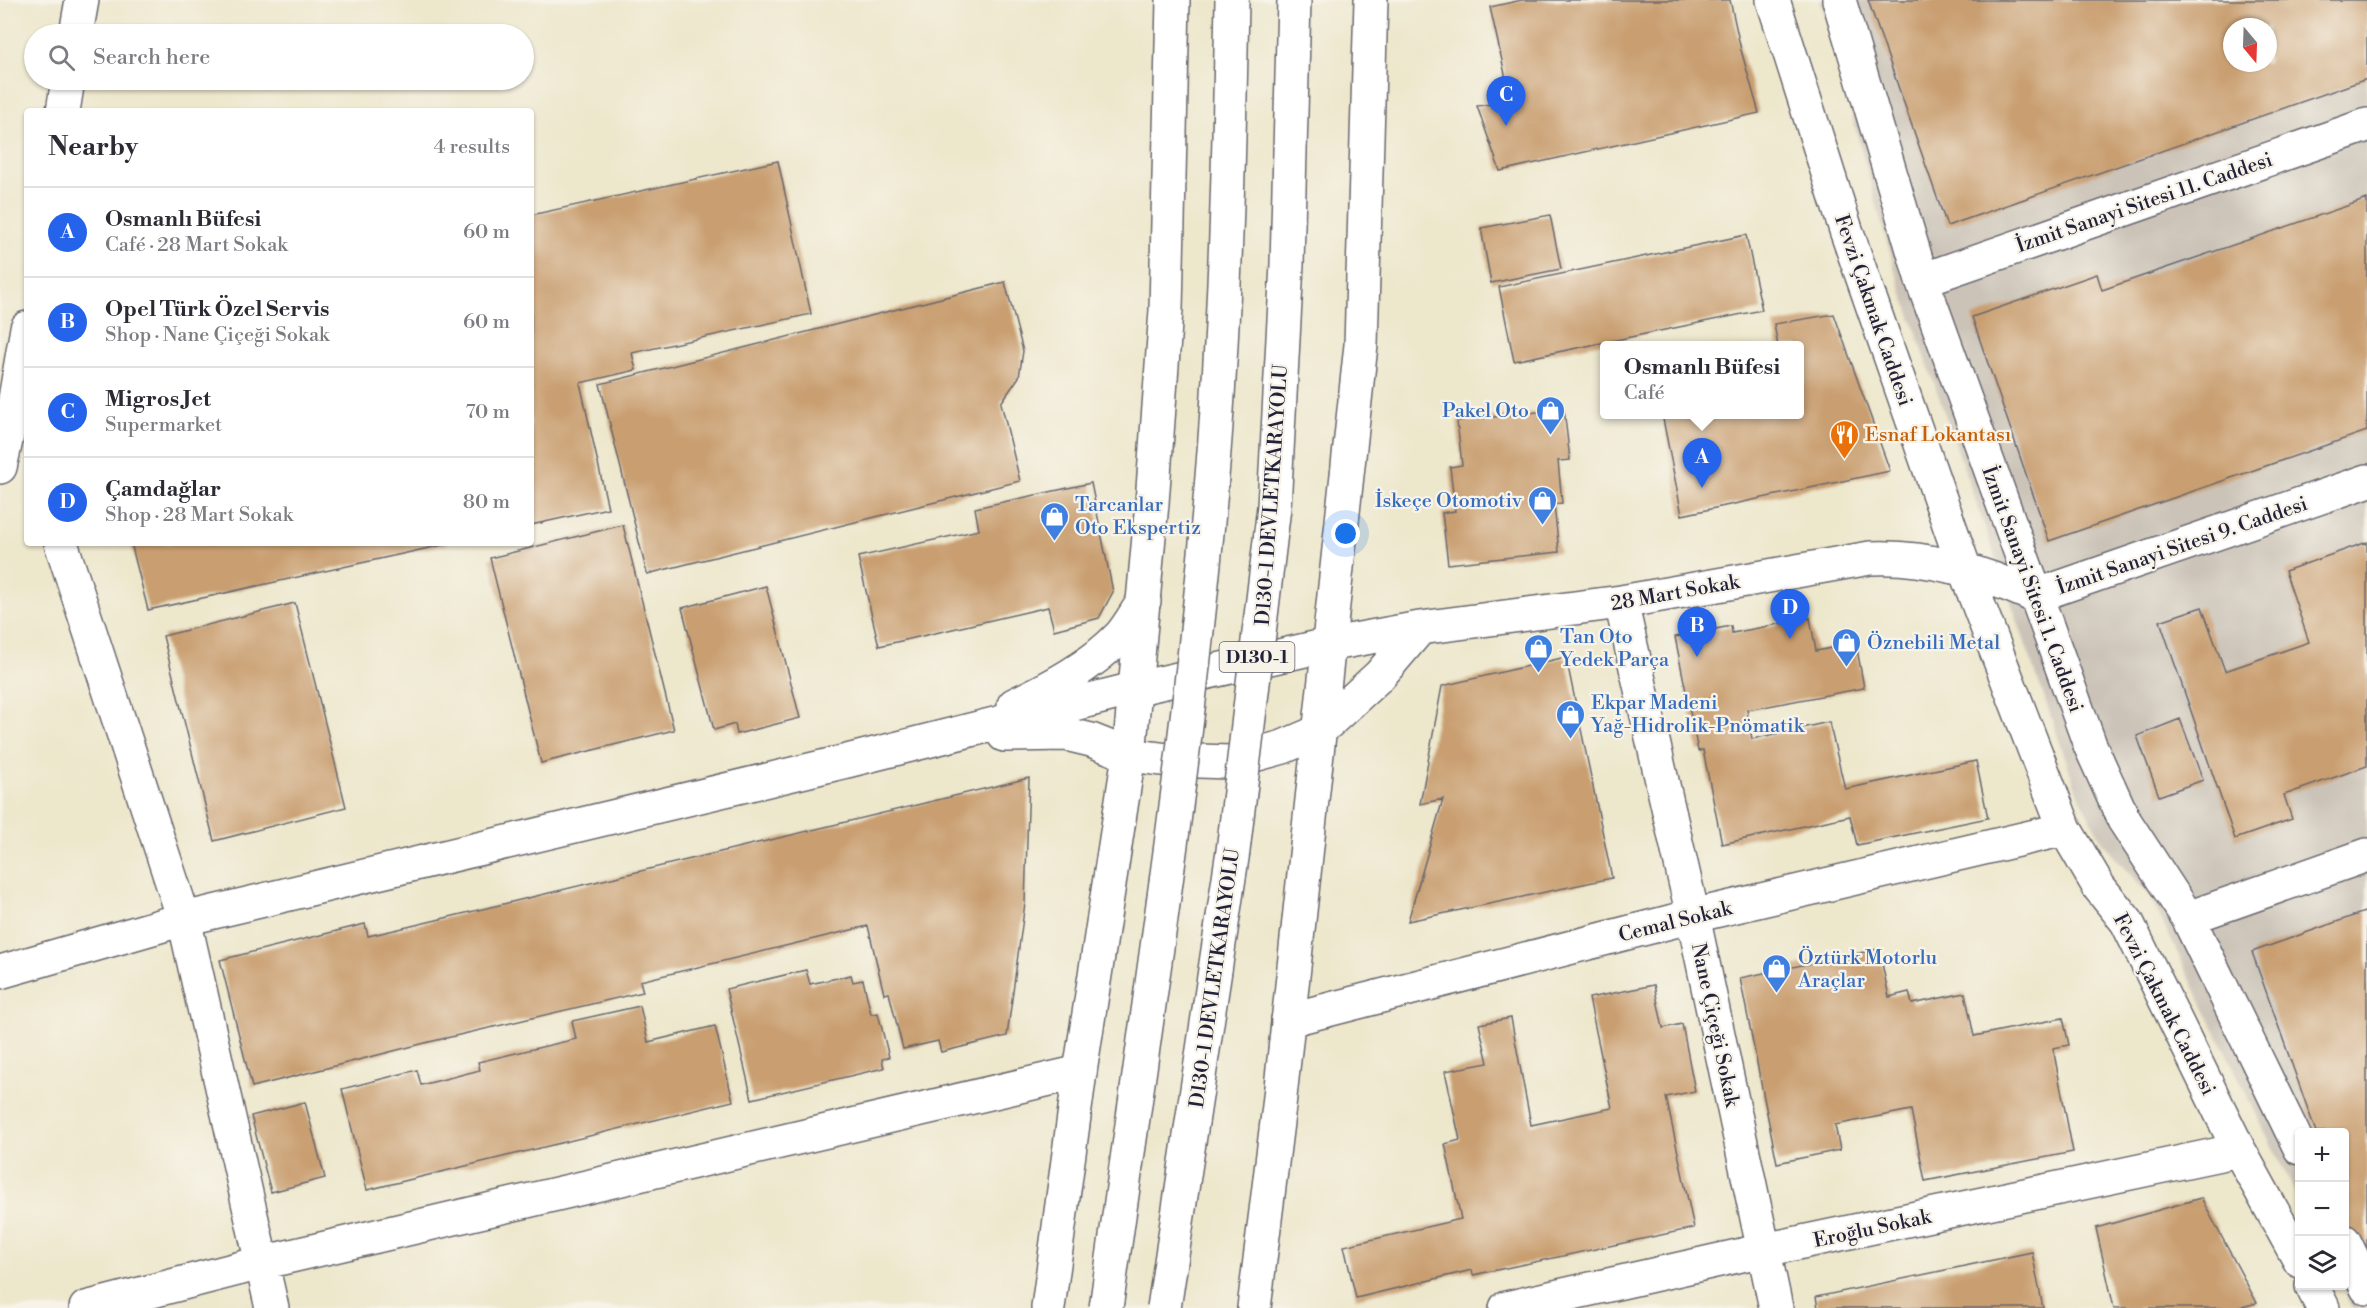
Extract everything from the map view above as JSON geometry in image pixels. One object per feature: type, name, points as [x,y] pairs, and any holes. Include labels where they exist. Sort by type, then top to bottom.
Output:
[{"type":"main road","points":[[77,24],[82,0]]},
{"type":"main road","points":[[1048,1308],[1080,1072],[1129,755],[1144,601],[1166,310],[1173,0]]},
{"type":"main road","name":"D130-1","points":[[1106,1308],[1179,790],[1211,488],[1223,295],[1232,0]]},
{"type":"main road","name":"D130-1 DEVLETKARAYOLU","points":[[1164,1308],[1233,851],[1274,507],[1287,264],[1294,0]]},
{"type":"main road","points":[[1254,1308],[1288,1020],[1361,345],[1371,0]]},
{"type":"main road","name":"Fevzi Çakmak Caddesi","points":[[1773,0],[1854,251],[1965,570],[2065,829],[2099,887],[2127,922],[2239,1150],[2295,1252]]},
{"type":"main road","name":"İzmit Sanayi Sitesi 1. Caddesi","points":[[1839,0],[1922,280],[2090,746],[2124,820],[2188,918],[2295,1138]]},
{"type":"main road","points":[[63,108],[66,90]]},
{"type":"main road","name":"İzmit Sanayi Sitesi 11. Caddesi","points":[[1922,280],[2367,124]]},
{"type":"main road","points":[[0,467],[7,407],[24,340]]},
{"type":"main road","points":[[7,407],[24,436]]},
{"type":"main road","name":"İzmit Sanayi Sitesi 9. Caddesi","points":[[1965,570],[2035,596],[2367,481]]},
{"type":"main road","points":[[62,546],[184,919],[272,1308]]},
{"type":"main road","name":"28 Mart Sokak","points":[[938,739],[1134,689],[1327,645],[1420,628],[1621,603],[1870,558],[1899,557],[1965,570]]},
{"type":"main road","points":[[938,739],[1047,689],[1087,664],[1121,635],[1144,601]]},
{"type":"main road","name":"Nane Çiçeği Sokak","points":[[1621,603],[1693,916],[1776,1308]]},
{"type":"main road","points":[[0,972],[184,919],[938,739],[1066,734],[1091,740],[1129,755],[1169,760],[1229,762],[1283,747],[1318,732],[1380,675],[1420,628]]},
{"type":"main road","name":"Cemal Sokak","points":[[1288,1020],[1693,916],[2065,829]]},
{"type":"main road","points":[[2188,918],[2367,855]]},
{"type":"main road","points":[[86,1308],[261,1263],[1080,1072]]},
{"type":"main road","name":"Eroğlu Sokak","points":[[1506,1308],[1764,1250],[2239,1150]]},
{"type":"main road","points":[[2349,1251],[2367,1288]]},
{"type":"main road","points":[[2314,1290],[2323,1308]]},
{"type":"shaded area","points":[[1820,0],[2367,0],[2367,1308],[2353,1308],[2343,1290],[2349,1290],[2349,1128],[2295,1128],[2295,1193],[2150,897],[2103,843],[2078,794],[1895,271]]},
{"type":"building","points":[[1522,0],[1730,0],[1759,113],[1500,171],[1477,106],[1511,101],[1490,7]]},
{"type":"building","points":[[1868,0],[2367,0],[2367,79],[1947,226]]},
{"type":"building","points":[[778,161],[811,314],[632,353],[636,370],[580,383],[608,508],[534,524],[534,214]]},
{"type":"building","points":[[2367,199],[2367,431],[2049,541],[1972,317],[2097,274],[2102,290]]},
{"type":"building","points":[[1550,215],[1561,269],[1491,283],[1481,228]]},
{"type":"building","points":[[1746,235],[1762,310],[1611,341],[1600,341],[1600,343],[1514,361],[1499,287]]},
{"type":"building","points":[[1005,282],[1023,351],[1019,377],[1001,403],[1020,481],[647,574],[600,384]]},
{"type":"building","points":[[1834,314],[1890,471],[1682,515],[1663,419],[1804,419],[1804,341],[1777,341],[1774,324]]},
{"type":"building","points":[[1564,409],[1570,460],[1558,461],[1562,503],[1554,504],[1559,552],[1448,564],[1442,513],[1455,511],[1450,467],[1462,465],[1457,421]]},
{"type":"building","points":[[1091,483],[1113,592],[1099,618],[1054,630],[1048,607],[879,646],[858,557],[979,530],[975,508]]},
{"type":"building","points":[[623,525],[674,730],[541,763],[490,558]]},
{"type":"building","points":[[2367,542],[2367,766],[2284,795],[2292,819],[2235,839],[2160,621],[2202,607],[2225,671],[2309,642],[2285,571]]},
{"type":"building","points":[[132,546],[438,546],[148,610]]},
{"type":"building","points":[[766,586],[800,718],[737,734],[735,724],[714,730],[682,608]]},
{"type":"building","points":[[295,603],[346,807],[214,841],[163,636]]},
{"type":"building","points":[[1810,618],[1816,651],[1856,643],[1864,688],[1747,710],[1752,739],[1829,722],[1845,789],[1976,761],[1988,818],[1857,845],[1850,816],[1722,844],[1703,750],[1698,751],[1675,637],[1731,626],[1732,633]]},
{"type":"building","points":[[1566,657],[1612,878],[1408,921],[1443,799],[1420,804],[1442,686]]},
{"type":"building","points":[[2180,719],[2203,780],[2159,796],[2137,736]]},
{"type":"building","points":[[1029,778],[1025,903],[1007,1036],[941,1052],[938,1041],[903,1049],[889,993],[884,994],[868,926],[640,981],[643,992],[429,1042],[252,1087],[220,960],[365,924],[368,936]]},
{"type":"building","points":[[2367,911],[2367,1249],[2358,1252],[2349,1227],[2349,1128],[2315,1128],[2252,952]]},
{"type":"building","points":[[1879,949],[1889,997],[1909,992],[1912,1004],[1965,993],[1974,1036],[2063,1018],[2069,1045],[2053,1048],[2073,1152],[1925,1181],[1911,1110],[1835,1125],[1840,1150],[1777,1163],[1740,978]]},
{"type":"building","points":[[806,970],[810,984],[851,975],[853,982],[863,980],[871,1014],[878,1013],[889,1057],[882,1059],[884,1068],[752,1099],[726,989]]},
{"type":"building","points":[[1654,985],[1663,1028],[1682,1024],[1695,1091],[1666,1097],[1694,1228],[1473,1275],[1472,1270],[1356,1298],[1344,1246],[1461,1219],[1445,1144],[1460,1140],[1445,1071],[1488,1063],[1479,1024],[1511,1018],[1531,1125],[1612,1108],[1589,998]]},
{"type":"building","points":[[640,1006],[648,1042],[715,1026],[733,1101],[367,1190],[342,1089],[417,1070],[421,1085],[480,1070],[478,1062],[576,1039],[572,1021]]},
{"type":"building","points":[[305,1102],[325,1178],[271,1192],[251,1116]]},
{"type":"building","points":[[2201,1198],[2257,1303],[2238,1308],[2114,1308],[2096,1228]]},
{"type":"building","points":[[2032,1252],[2043,1308],[1818,1308],[1816,1297]]},
{"type":"place","name":"Migros Jet","points":[[1506,126]]},
{"type":"place","name":"Pakel Oto","points":[[1550,436]]},
{"type":"place","name":"Esnaf Lokantası","points":[[1844,460]]},
{"type":"place","name":"Osmanlı Büfesi","points":[[1702,488]]},
{"type":"place","name":"İskeçe Otomotiv","points":[[1543,526]]},
{"type":"place","name":"Tarcanlar Oto Ekspertiz","points":[[1054,542]]},
{"type":"place","name":"Çamdağlar","points":[[1790,639]]},
{"type":"place","name":"Opel Türk Özel Servis","points":[[1697,657]]},
{"type":"place","name":"Öznebili Metal","points":[[1846,668]]},
{"type":"place","name":"Tan Oto Yedek Parça","points":[[1539,674]]},
{"type":"place","name":"Ekpar Madeni Yağ-Hidrolik-Pnömatik","points":[[1570,740]]},
{"type":"place","name":"Öztürk Motorlu Araçlar","points":[[1777,994]]}]
